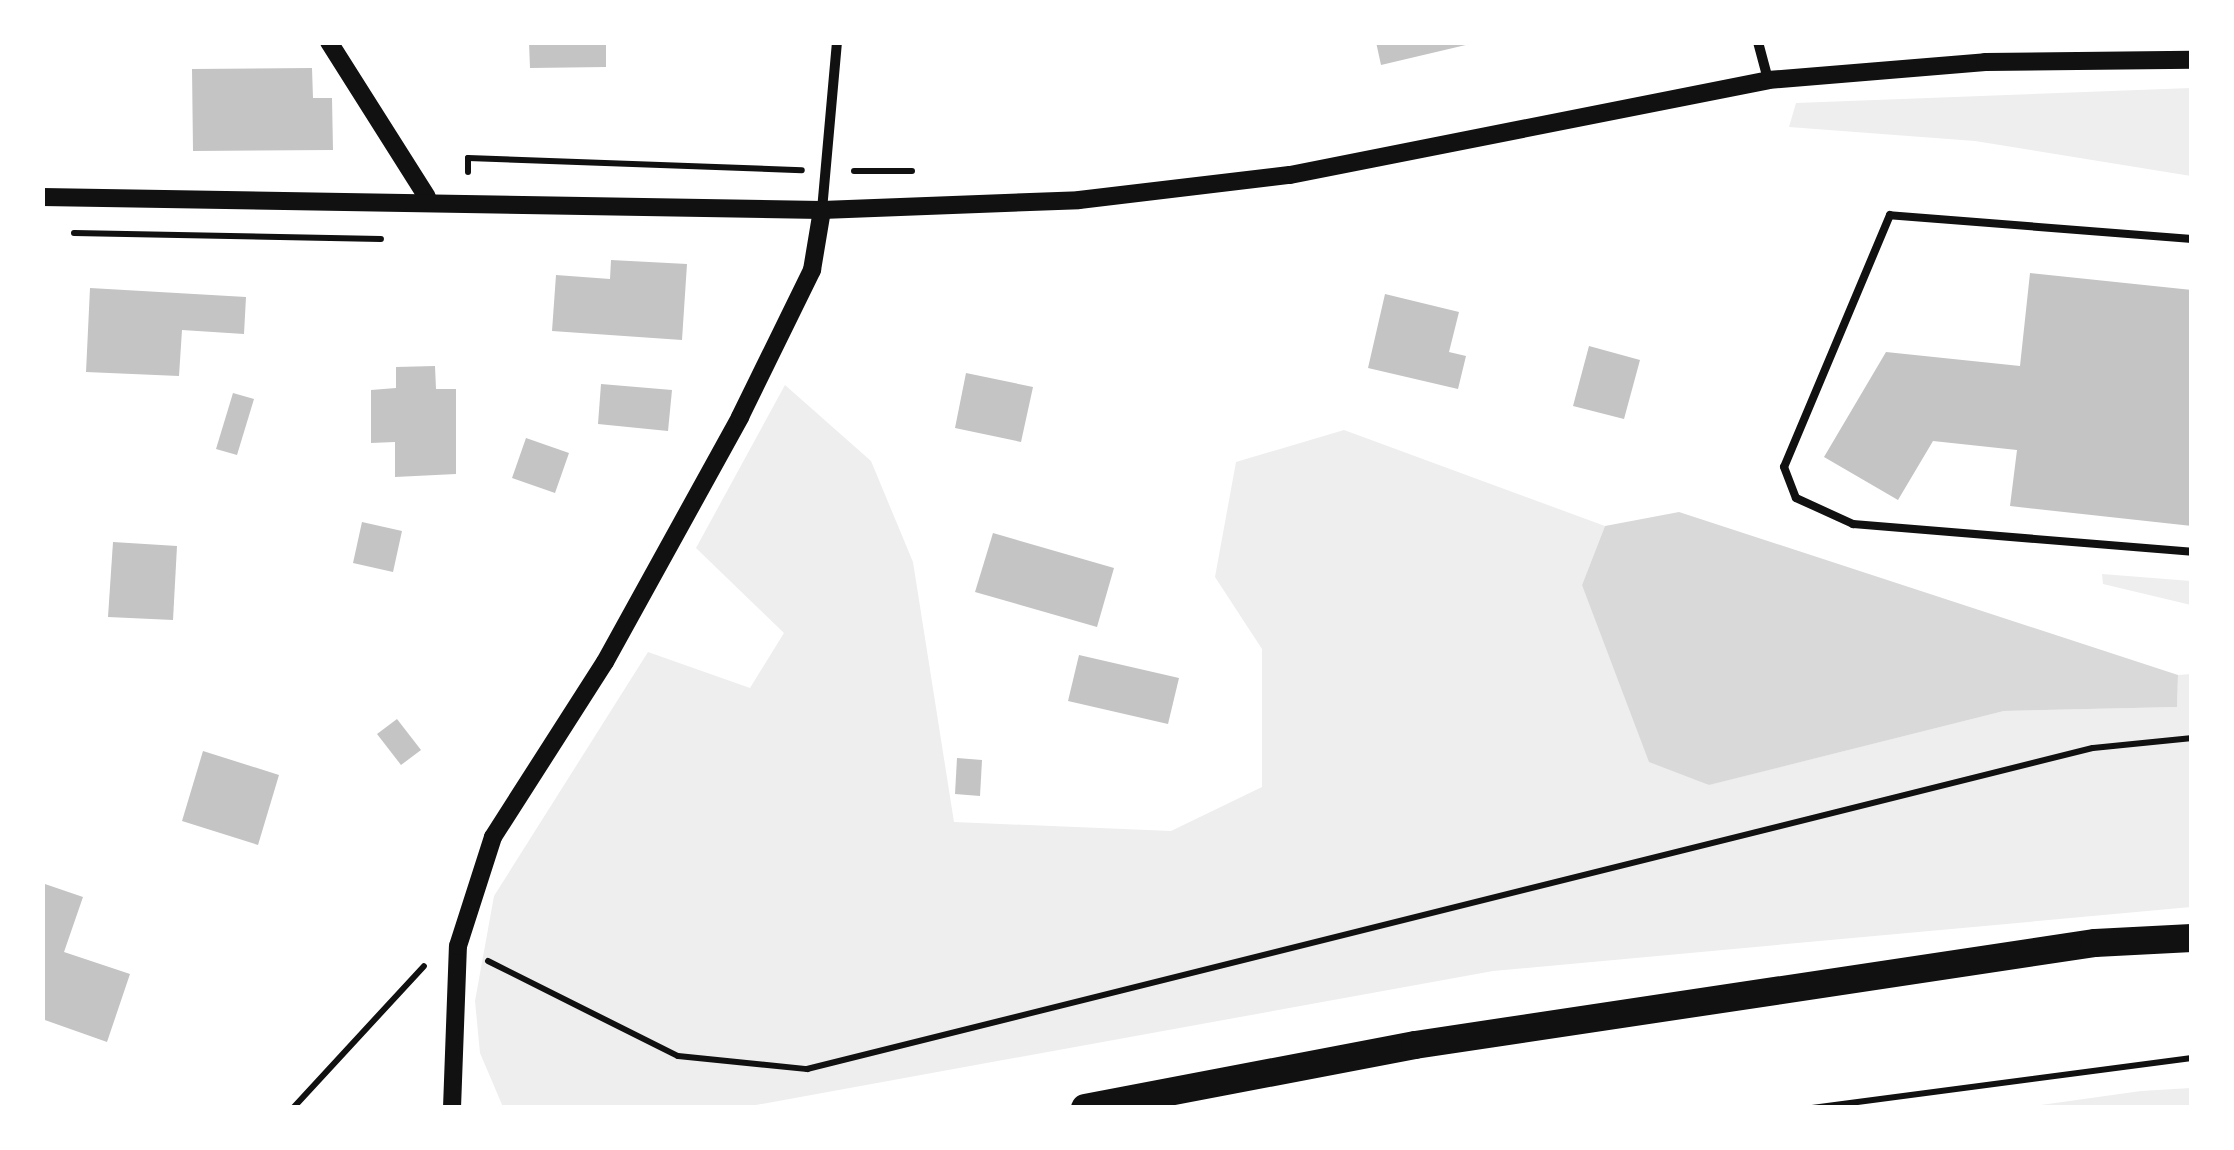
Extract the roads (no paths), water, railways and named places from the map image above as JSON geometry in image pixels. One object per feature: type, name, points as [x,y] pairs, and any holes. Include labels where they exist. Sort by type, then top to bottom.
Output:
[{"type":"highway","points":[[1085,1108],[1415,1044],[2094,943],[2192,938]]},
{"type":"street","points":[[329,42],[426,197]]},
{"type":"street","points":[[452,1108],[458,946],[493,837],[604,662],[790,322],[822,210],[837,42]]},
{"type":"street","points":[[1758,42],[1768,80]]},
{"type":"street","points":[[42,196],[426,197],[822,210],[1078,200],[1290,175],[1768,80],[1985,62],[2192,60]]},
{"type":"lane","points":[[2192,240],[1890,214],[1784,467],[1796,498],[1853,524],[2192,552]]}]
